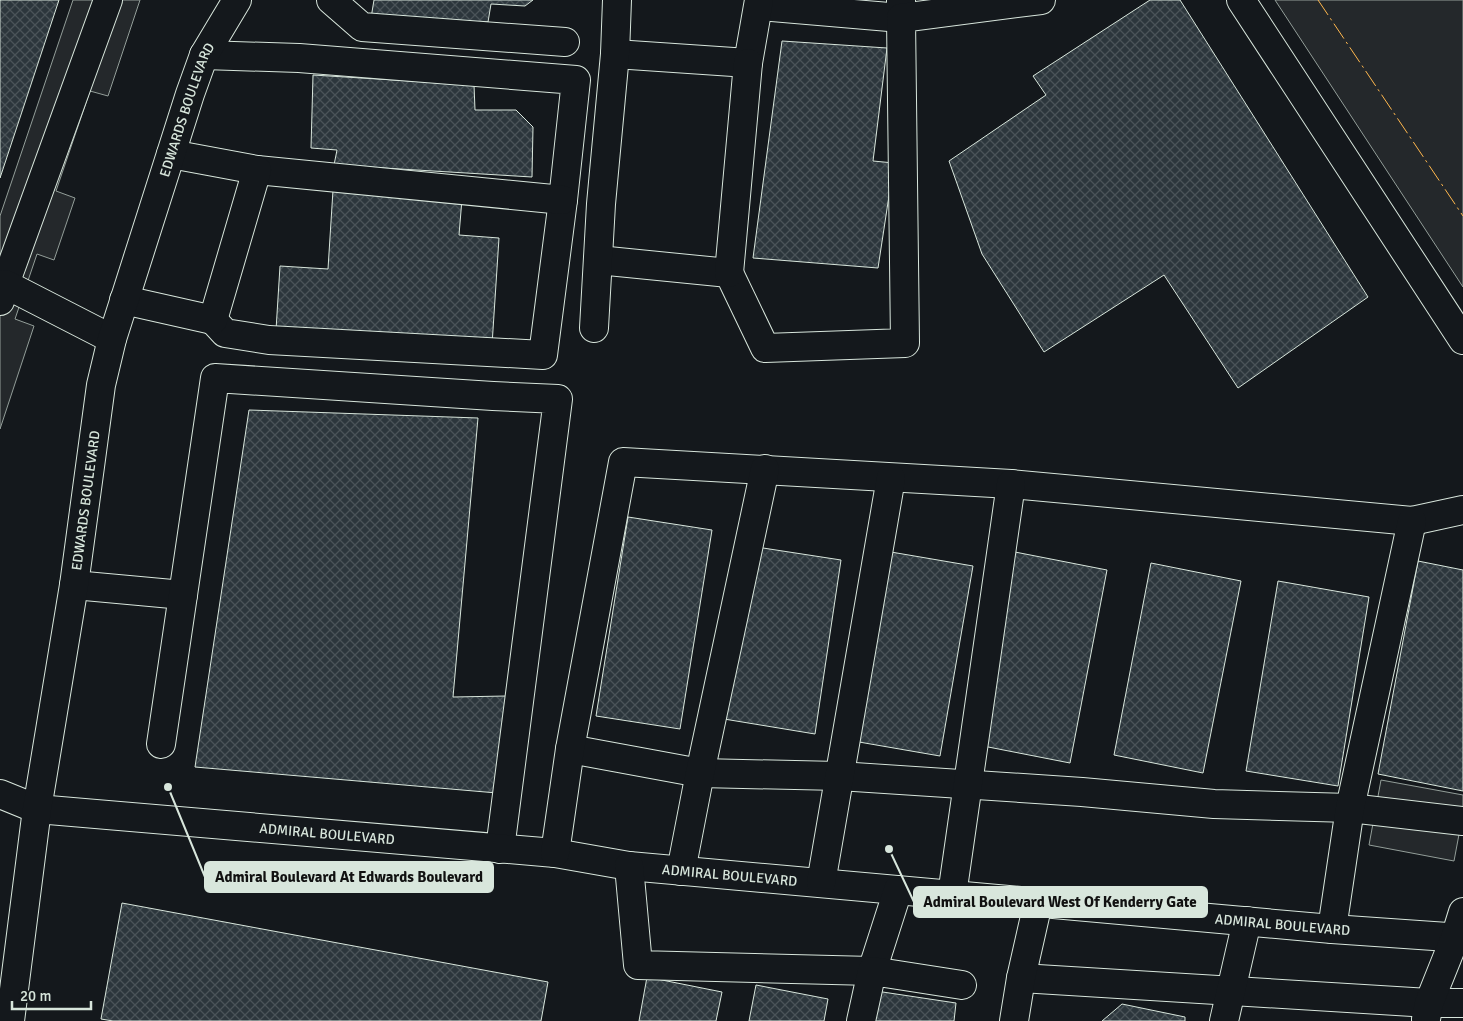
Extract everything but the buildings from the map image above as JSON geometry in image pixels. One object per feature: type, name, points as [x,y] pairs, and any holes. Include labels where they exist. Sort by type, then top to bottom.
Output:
[{"type":"street","points":[[108,0],[3,292],[112,339]]},
{"type":"street","name":"EDWARDS BOULEVARD","points":[[10,1021],[37,809],[74,585],[101,385],[124,300],[204,54],[237,0]]},
{"type":"street","points":[[331,0],[362,27],[565,42]]},
{"type":"street","points":[[594,328],[601,204],[615,54],[617,0]]},
{"type":"street","points":[[901,9],[906,343],[765,348],[729,273],[748,63],[759,3],[901,9],[1041,0]]},
{"type":"street","points":[[1241,0],[1463,340]]},
{"type":"street","points":[[124,300],[213,320],[225,333],[269,340],[543,355],[576,80],[299,58],[204,54]]},
{"type":"street","points":[[615,54],[748,63]]},
{"type":"street","points":[[171,154],[257,170],[563,200]]},
{"type":"street","points":[[213,320],[257,170]]},
{"type":"street","points":[[598,260],[729,273]]},
{"type":"street","points":[[160,744],[215,378],[493,396],[558,398],[500,849]]},
{"type":"street","points":[[555,853],[570,749],[623,462],[1011,484],[1412,522],[1463,510]]},
{"type":"street","points":[[681,871],[700,772],[765,469]]},
{"type":"street","points":[[821,883],[891,478]]},
{"type":"street","points":[[952,895],[1011,484]]},
{"type":"street","points":[[1332,929],[1350,808],[1412,522]]},
{"type":"street","points":[[74,585],[183,595]]},
{"type":"street","points":[[570,749],[700,772],[839,776],[1082,792],[1220,804],[1350,808],[1463,821]]},
{"type":"street","name":"ADMIRAL BOULEVARD","points":[[0,794],[37,809],[555,853],[629,866],[681,871],[1332,929],[1459,938]]},
{"type":"street","points":[[629,866],[638,965],[872,971],[962,986]]},
{"type":"street","points":[[862,1021],[872,971],[898,890]]},
{"type":"street","points":[[1014,1021],[1021,978],[1038,903]]},
{"type":"street","points":[[1427,1012],[1459,938],[1463,912]]},
{"type":"street","points":[[1224,1021],[1247,921]]},
{"type":"street","points":[[1021,978],[1231,992],[1427,1012],[1463,1003]]},
{"type":"shaded area","points":[[73,0],[140,0],[108,96],[90,91],[56,191],[75,198],[54,260],[37,254],[15,319],[34,326],[0,429],[0,216]]},
{"type":"shaded area","points":[[1275,0],[1463,0],[1463,287]]},
{"type":"shaded area","points":[[1381,780],[1463,795],[1463,813],[1454,861],[1369,845]]},
{"type":"power","points":[[1318,0],[1463,216]]},
{"type":"place","name":"Admiral Boulevard At Edwards Boulevard","points":[[168,787]]},
{"type":"place","name":"Admiral Boulevard West Of Kenderry Gate","points":[[889,849]]}]
